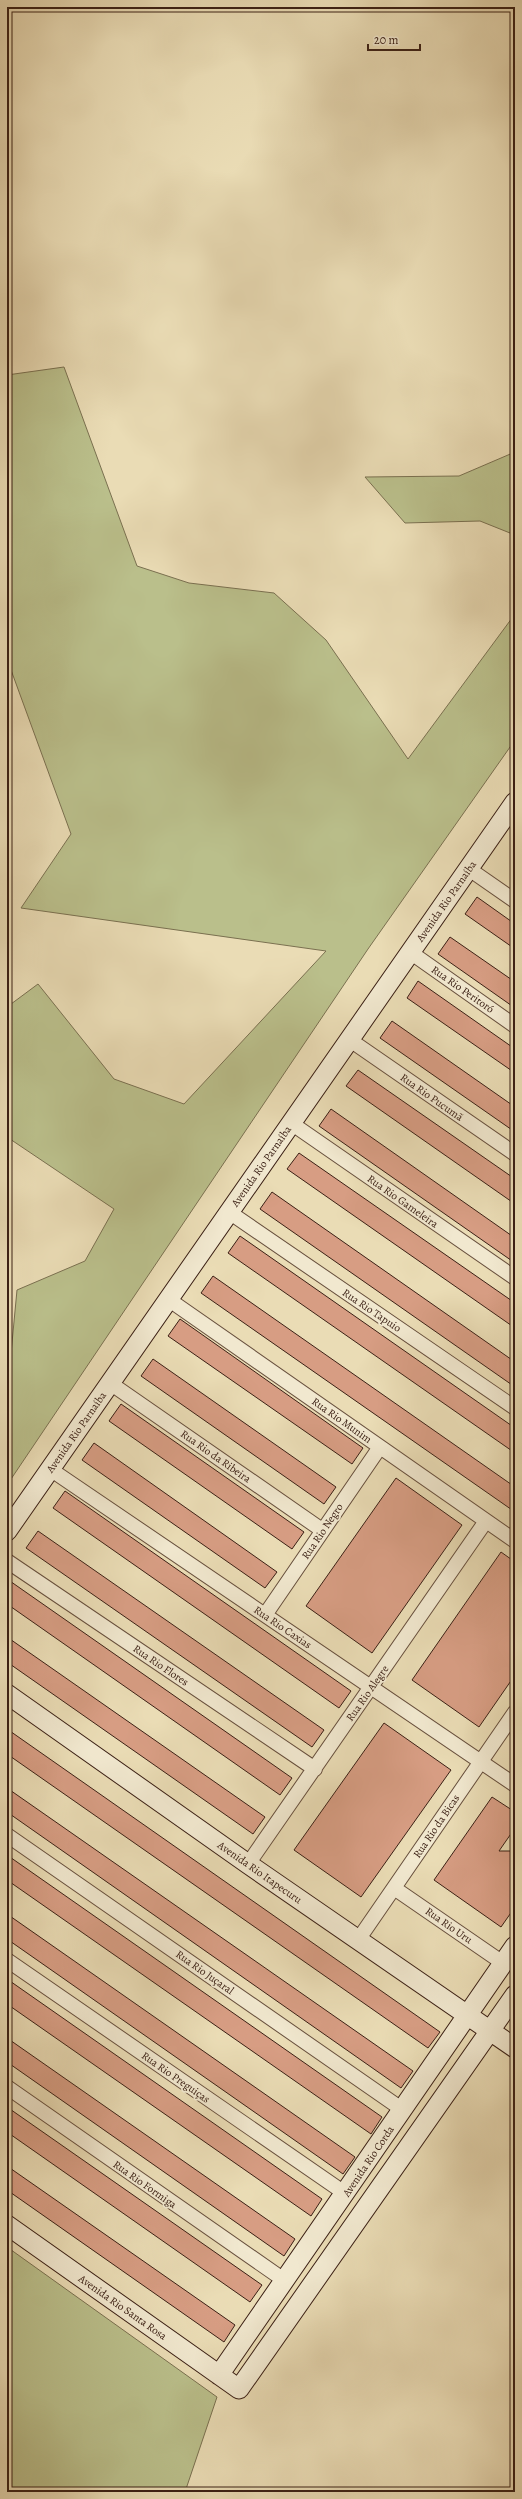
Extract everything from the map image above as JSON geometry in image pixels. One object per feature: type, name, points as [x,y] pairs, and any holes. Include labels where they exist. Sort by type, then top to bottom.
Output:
[{"type":"street","name":"Avenida Rio Parnaíba","points":[[7,1531],[515,802]]},
{"type":"street","points":[[469,869],[515,901]]},
{"type":"street","name":"Rua Rio Peritoró","points":[[410,952],[515,1026]]},
{"type":"street","name":"Rua Rio Pucumã","points":[[350,1040],[515,1154]]},
{"type":"street","name":"Rua Rio Gameleira","points":[[291,1123],[515,1278]]},
{"type":"street","name":"Rua Rio Tapuio","points":[[229,1212],[515,1408]]},
{"type":"street","name":"Rua Rio Munim","points":[[168,1299],[515,1541]]},
{"type":"street","name":"Rua Rio da Ribeira","points":[[110,1383],[322,1530]]},
{"type":"street","name":"Rua Rio Negro","points":[[265,1615],[380,1447]]},
{"type":"street","name":"Rua Rio Caxias","points":[[50,1469],[515,1785]]},
{"type":"street","name":"Rua Rio Alegre","points":[[248,1864],[486,1521]]},
{"type":"street","name":"Rua Rio Flores","points":[[7,1561],[314,1769]]},
{"type":"street","name":"Avenida Rio Itapecuru","points":[[7,1694],[248,1864],[515,2048]]},
{"type":"street","name":"Rua Rio da Bicas","points":[[358,1940],[515,1712]]},
{"type":"street","name":"Rua Rio Juçaral","points":[[7,1835],[403,2110]]},
{"type":"street","name":"Rua Rio Uru","points":[[394,1888],[503,1963]]},
{"type":"street","name":"Avenida Rio Corda","points":[[219,2375],[284,2280],[346,2194],[515,1946]]},
{"type":"street","name":"Rua Rio Preguiças","points":[[7,1960],[346,2194]]},
{"type":"street","points":[[490,2031],[515,1995]]},
{"type":"street","name":"Avenida Rio Santa Rosa","points":[[7,2225],[239,2389],[490,2031]]},
{"type":"street","name":"Rua Rio Formiga","points":[[7,2087],[284,2280]]},
{"type":"green space","points":[[64,367],[137,566],[189,583],[274,593],[326,640],[408,759],[515,614],[515,740],[368,949],[7,1485],[7,1375],[10,1364],[17,1290],[85,1261],[114,1209],[7,1137],[7,1007],[38,984],[114,1079],[184,1104],[326,951],[21,908],[71,834],[7,659],[7,375]]},
{"type":"green space","points":[[515,452],[515,535],[480,521],[405,523],[365,477],[459,476]]},
{"type":"green space","points":[[7,2247],[217,2397],[185,2492],[7,2492]]},
{"type":"building","points":[[477,897],[515,924],[515,949],[465,914]]},
{"type":"building","points":[[450,937],[515,982],[515,1008],[438,954]]},
{"type":"building","points":[[418,981],[515,1049],[515,1073],[407,998]]},
{"type":"building","points":[[392,1021],[515,1107],[515,1132],[380,1038]]},
{"type":"building","points":[[358,1070],[515,1179],[515,1204],[346,1086]]},
{"type":"building","points":[[331,1109],[515,1238],[515,1263],[319,1126]]},
{"type":"building","points":[[299,1153],[515,1303],[515,1328],[287,1169]]},
{"type":"building","points":[[272,1192],[515,1362],[515,1387],[260,1209]]},
{"type":"building","points":[[240,1236],[515,1428],[515,1453],[228,1253]]},
{"type":"building","points":[[213,1276],[515,1487],[515,1512],[201,1293]]},
{"type":"building","points":[[180,1319],[363,1448],[352,1464],[168,1336]]},
{"type":"building","points":[[153,1359],[336,1487],[324,1504],[141,1376]]},
{"type":"building","points":[[121,1404],[304,1532],[292,1549],[109,1421]]},
{"type":"building","points":[[94,1443],[277,1572],[265,1588],[82,1460]]},
{"type":"building","points":[[396,1478],[462,1525],[372,1653],[306,1606]]},
{"type":"building","points":[[65,1491],[351,1691],[339,1708],[53,1508]]},
{"type":"building","points":[[38,1531],[324,1730],[312,1747],[26,1548]]},
{"type":"building","points":[[501,1552],[515,1562],[515,1675],[479,1727],[412,1680]]},
{"type":"building","points":[[7,1579],[292,1778],[280,1795],[7,1604]]},
{"type":"building","points":[[7,1637],[265,1817],[253,1834],[7,1662]]},
{"type":"building","points":[[384,1723],[451,1770],[361,1897],[294,1850]]},
{"type":"building","points":[[7,1729],[440,2032],[428,2048],[7,1754]]},
{"type":"building","points":[[7,1788],[413,2071],[401,2088],[7,1812]]},
{"type":"building","points":[[492,1797],[515,1812],[515,1828],[499,1851],[515,1851],[515,1907],[501,1927],[434,1880]]},
{"type":"building","points":[[7,1855],[382,2117],[371,2134],[7,1880]]},
{"type":"building","points":[[7,1914],[355,2157],[343,2174],[7,1939]]},
{"type":"building","points":[[7,1979],[322,2199],[311,2216],[7,2004]]},
{"type":"building","points":[[7,2038],[295,2239],[284,2256],[7,2062]]},
{"type":"building","points":[[7,2107],[262,2285],[250,2302],[7,2132]]},
{"type":"building","points":[[7,2166],[235,2325],[224,2342],[7,2190]]}]
